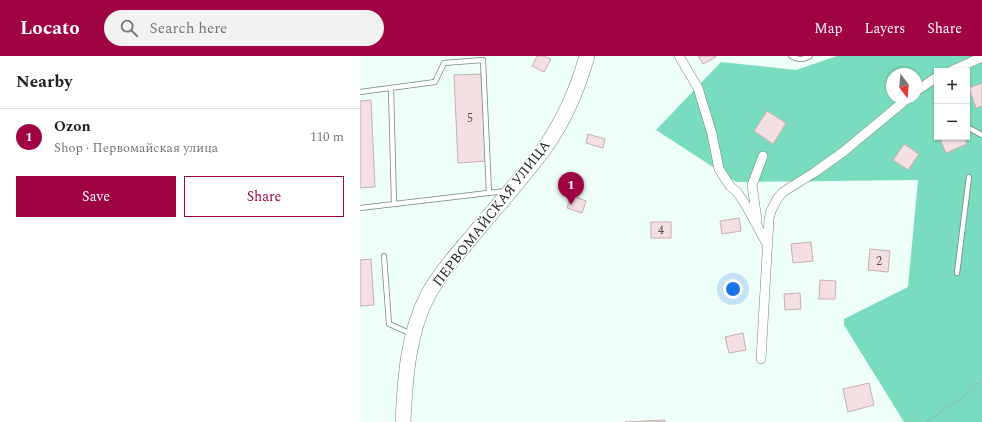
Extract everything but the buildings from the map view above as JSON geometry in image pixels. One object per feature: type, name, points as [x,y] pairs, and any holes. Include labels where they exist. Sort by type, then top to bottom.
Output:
[{"type":"main road","name":"ПЕРВОМАЙСКАЯ УЛИЦА","points":[[404,422],[409,358],[413,335],[428,294],[462,248],[544,148],[559,124],[583,72],[587,56]]},
{"type":"street","points":[[679,56],[698,88],[712,134],[719,169],[730,186],[737,192],[758,225],[768,245]]},
{"type":"street","points":[[957,68],[982,57]]},
{"type":"street","points":[[922,87],[934,79]]},
{"type":"street","points":[[762,359],[769,219],[777,199],[783,192],[844,152],[901,104]]},
{"type":"street","points":[[758,225],[752,185],[763,156]]},
{"type":"lane","points":[[791,56],[799,60],[810,56]]},
{"type":"lane","points":[[360,92],[435,82],[444,63],[483,60],[489,193]]},
{"type":"lane","points":[[391,88],[394,204]]},
{"type":"lane","points":[[970,128],[982,134]]},
{"type":"lane","points":[[957,273],[969,177]]},
{"type":"lane","points":[[360,208],[510,191]]},
{"type":"lane","points":[[384,256],[389,324],[413,335]]},
{"type":"path","points":[[927,422],[973,390],[982,380]]},
{"type":"green space","points":[[837,56],[982,56],[982,422],[904,422],[844,325],[844,319],[908,287],[918,180],[736,182],[656,130],[721,62],[796,70]]},
{"type":"place","name":"Ozon","points":[[571,205]]}]
